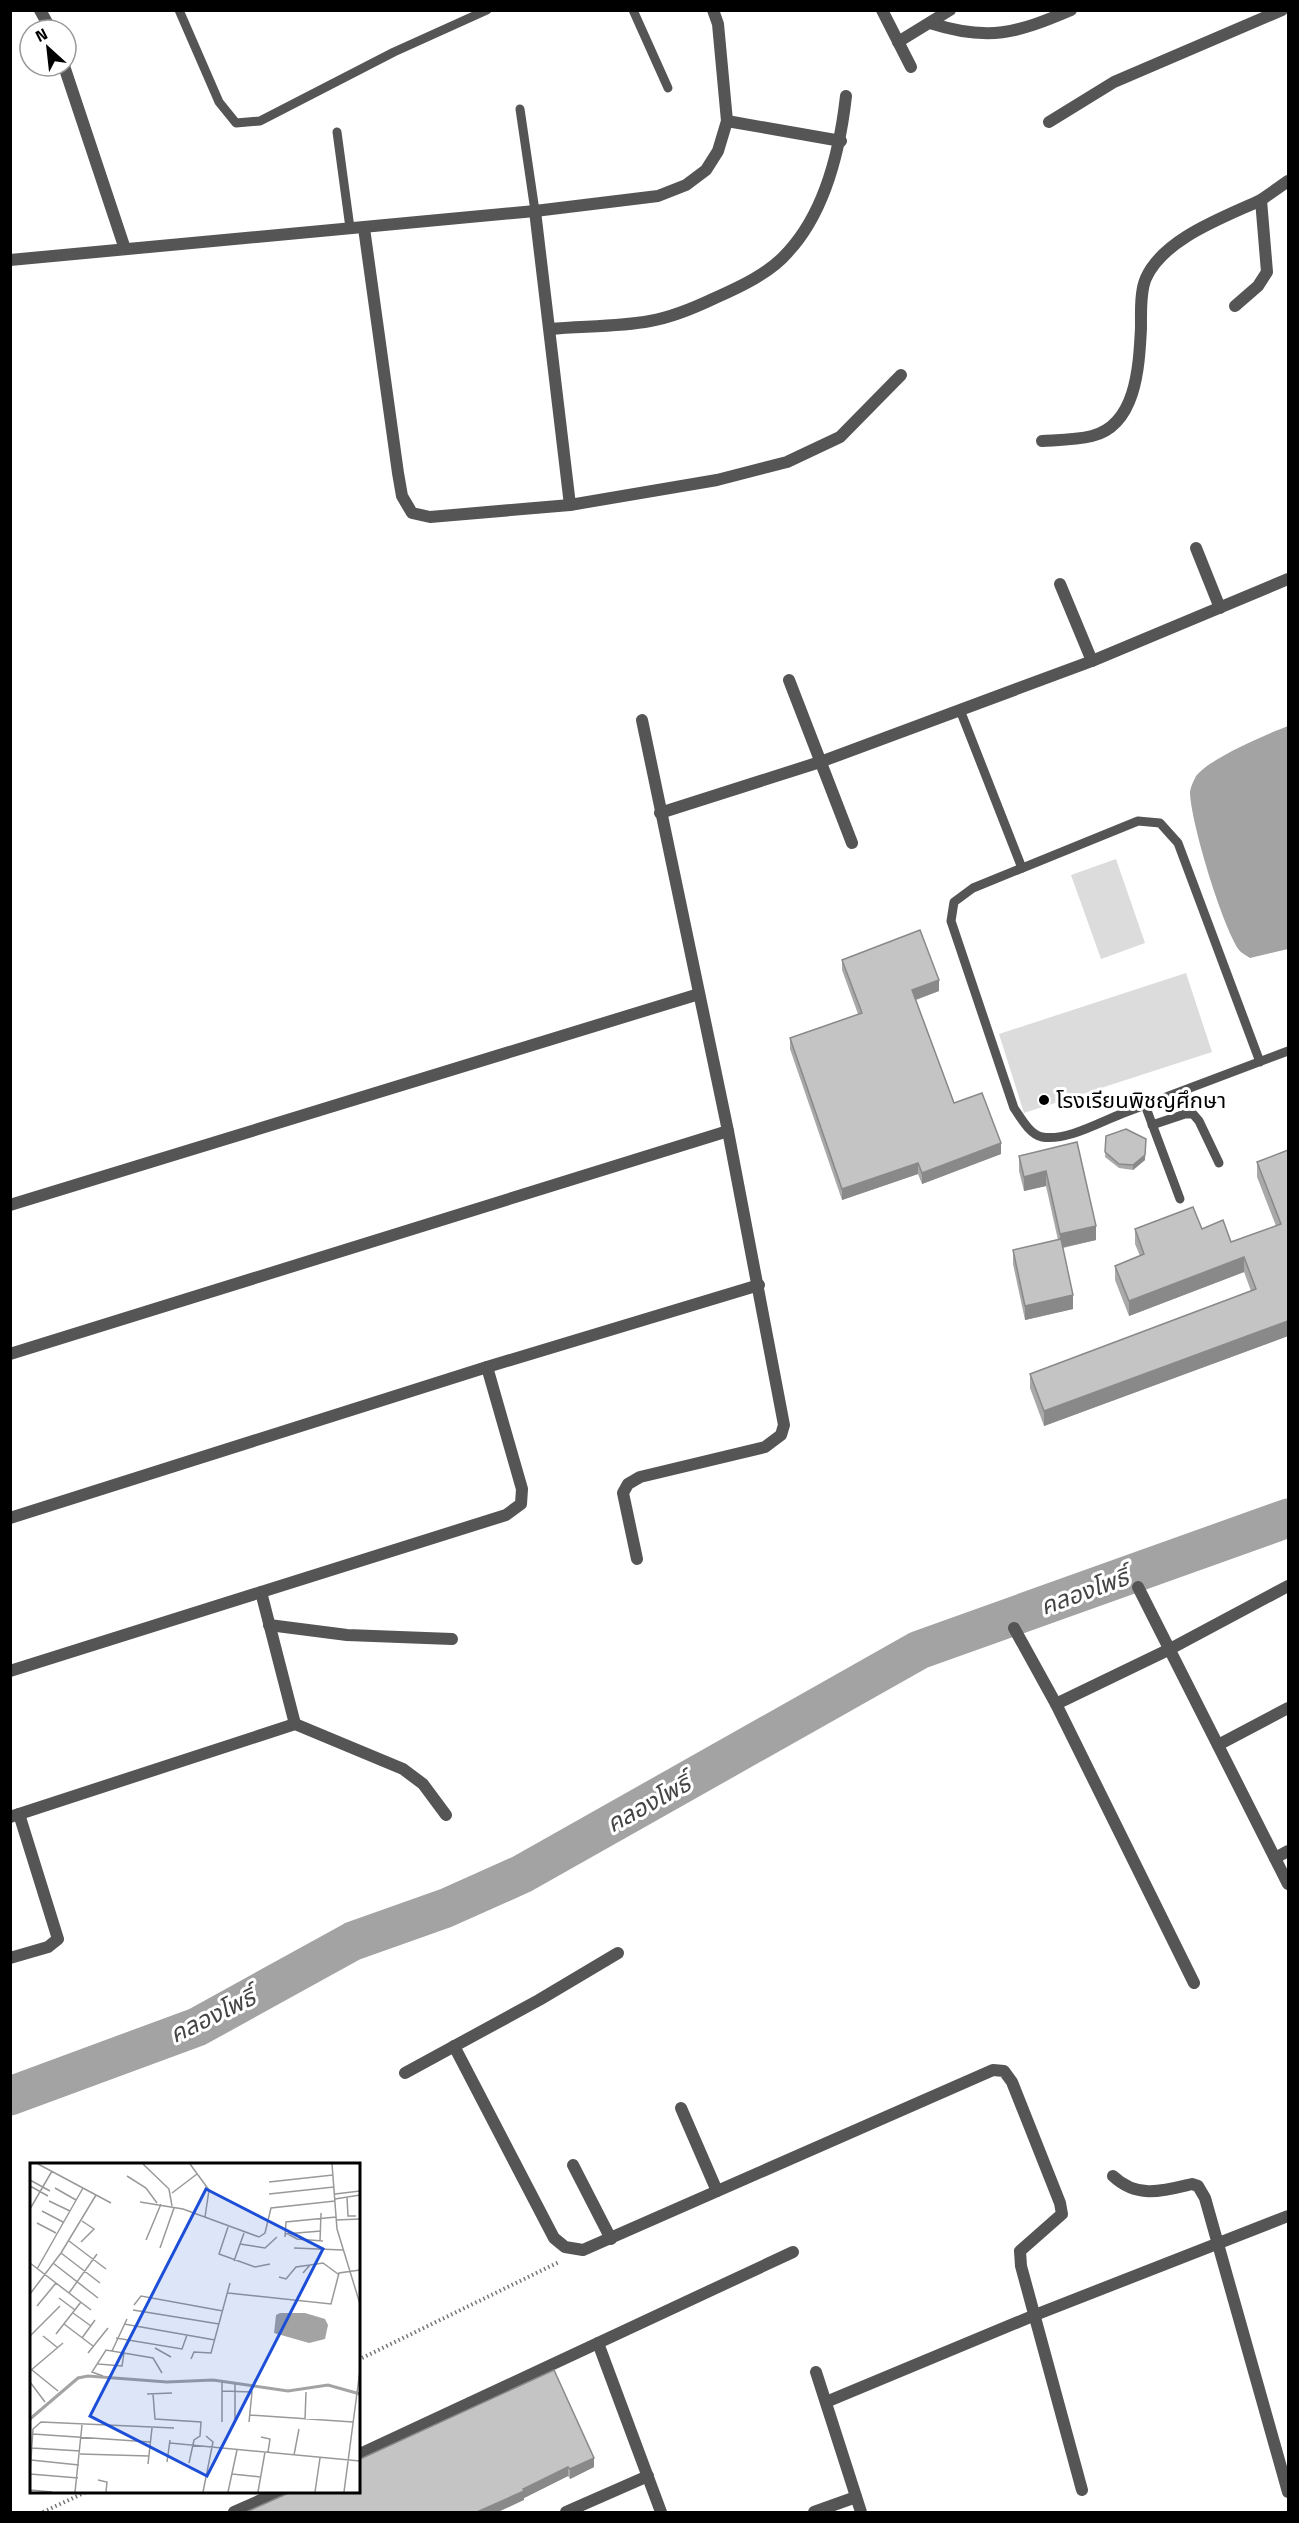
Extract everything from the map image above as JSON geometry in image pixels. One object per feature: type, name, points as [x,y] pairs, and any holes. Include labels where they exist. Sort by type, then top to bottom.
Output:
[{"type":"street","points":[[10,260],[364,228],[658,196],[686,185],[706,170],[718,151],[727,122],[718,24],[713,10]]},
{"type":"street","points":[[882,10],[911,67]]},
{"type":"street","points":[[898,42],[950,10]]},
{"type":"street","points":[[930,23],[971,34],[1000,33],[1026,29],[1071,10]]},
{"type":"street","points":[[1048,122],[1114,82],[1282,10]]},
{"type":"street","points":[[68,78],[125,249]]},
{"type":"street","points":[[550,329],[650,321],[686,311],[744,285],[788,253],[809,223],[841,141],[846,96]]},
{"type":"street","points":[[727,122],[841,141]]},
{"type":"street","points":[[1042,441],[1092,436],[1113,427],[1127,405],[1139,369],[1145,279],[1157,261],[1194,231],[1262,200],[1288,181]]},
{"type":"street","points":[[1235,306],[1258,286],[1267,272],[1262,200]]},
{"type":"street","points":[[535,211],[570,505]]},
{"type":"street","points":[[364,228],[402,496],[412,513],[430,518],[570,505],[717,480],[788,462],[840,437],[901,375]]},
{"type":"street","points":[[1197,548],[1220,608]]},
{"type":"street","points":[[660,813],[820,762],[1092,661],[1288,579]]},
{"type":"street","points":[[1060,584],[1092,661]]},
{"type":"street","points":[[789,681],[852,843]]},
{"type":"street","points":[[637,1559],[623,1492],[628,1484],[640,1477],[765,1447],[781,1435],[784,1425],[728,1131],[642,720]]},
{"type":"street","points":[[10,1205],[699,994]]},
{"type":"street","points":[[10,1354],[728,1131]]},
{"type":"street","points":[[10,1518],[487,1367],[759,1285]]},
{"type":"street","points":[[10,1671],[506,1515],[521,1504],[522,1488],[487,1367]]},
{"type":"street","points":[[1056,1704],[1170,1649],[1288,1586]]},
{"type":"street","points":[[1138,1587],[1288,1884]]},
{"type":"street","points":[[261,1592],[295,1724]]},
{"type":"street","points":[[269,1625],[347,1635],[452,1638]]},
{"type":"street","points":[[1014,1628],[1056,1704],[1194,1983]]},
{"type":"street","points":[[1218,1745],[1288,1708]]},
{"type":"street","points":[[10,1958],[48,1947],[58,1939],[15,1815],[295,1724],[403,1769],[423,1784],[446,1815]]},
{"type":"street","points":[[1275,1858],[1288,1851]]},
{"type":"street","points":[[405,2073],[618,1953]]},
{"type":"street","points":[[454,2046],[554,2238],[565,2247],[583,2250],[993,2070],[1005,2071],[1021,2104],[1060,2203],[1062,2214],[1020,2251],[1021,2266],[1082,2490]]},
{"type":"street","points":[[681,2108],[717,2191]]},
{"type":"street","points":[[573,2164],[611,2239]]},
{"type":"street","points":[[1113,2176],[1125,2187],[1149,2192],[1192,2184],[1198,2186],[1205,2198],[1288,2492]]},
{"type":"street","points":[[826,2402],[1035,2315],[1288,2216]]},
{"type":"street","points":[[360,2453],[793,2252]]},
{"type":"street","points":[[598,2343],[661,2512]]},
{"type":"street","points":[[816,2372],[861,2512]]},
{"type":"street","points":[[566,2512],[648,2476]]},
{"type":"street","points":[[234,2512],[277,2493]]},
{"type":"street","points":[[814,2512],[856,2497]]},
{"type":"lane","points":[[179,10],[219,102],[236,123],[260,121],[394,52],[488,10]]},
{"type":"lane","points":[[633,10],[668,88]]},
{"type":"lane","points":[[520,109],[535,211]]},
{"type":"lane","points":[[337,132],[350,228]]},
{"type":"lane","points":[[960,710],[1022,868]]},
{"type":"lane","points":[[1260,1062],[1178,843],[1160,823],[1138,821],[973,888],[954,902],[951,921],[1014,1108],[1026,1126],[1040,1137],[1060,1137],[1260,1062],[1288,1051]]},
{"type":"lane","points":[[1145,1105],[1180,1199]]},
{"type":"lane","points":[[1152,1125],[1185,1114],[1193,1114],[1199,1121],[1219,1163]]},
{"type":"path","points":[[360,2359],[583,2250]]},
{"type":"path","points":[[43,2512],[84,2493]]},
{"type":"shaded area","points":[[1288,726],[1288,949],[1250,958],[1239,950],[1216,897],[1201,849],[1190,791],[1196,776],[1213,762],[1239,747]]},
{"type":"shaded area","points":[[1116,859],[1145,943],[1101,959],[1071,875]]},
{"type":"shaded area","points":[[1186,973],[1212,1052],[1024,1113],[999,1034]]},
{"type":"building","points":[[920,930],[939,980],[912,990],[954,1103],[982,1093],[1001,1143],[922,1173],[918,1163],[842,1189],[790,1038],[862,1013],[842,960]]},
{"type":"building","points":[[1126,1129],[1146,1139],[1145,1155],[1133,1165],[1119,1164],[1105,1152],[1106,1136]]},
{"type":"building","points":[[1077,1142],[1096,1226],[1060,1234],[1046,1171],[1024,1177],[1019,1156]]},
{"type":"building","points":[[1288,1150],[1288,1321],[1044,1411],[1030,1374],[1256,1289],[1244,1257],[1129,1301],[1115,1266],[1144,1254],[1135,1229],[1193,1207],[1202,1229],[1223,1220],[1231,1242],[1281,1224],[1257,1162]]},
{"type":"building","points":[[1061,1239],[1073,1295],[1025,1306],[1013,1250]]},
{"type":"building","points":[[554,2370],[594,2458],[570,2469],[568,2467],[523,2489],[524,2491],[477,2512],[246,2512],[289,2493],[360,2493],[360,2459]]},
{"type":"waterway","name":"คลองโพธิ์","points":[[10,2096],[197,2027],[353,1941],[446,1908],[522,1874],[919,1650],[1288,1518]]},
{"type":"place","name":"โรงเรียนพิชญศึกษา","points":[[1044,1100]]}]
